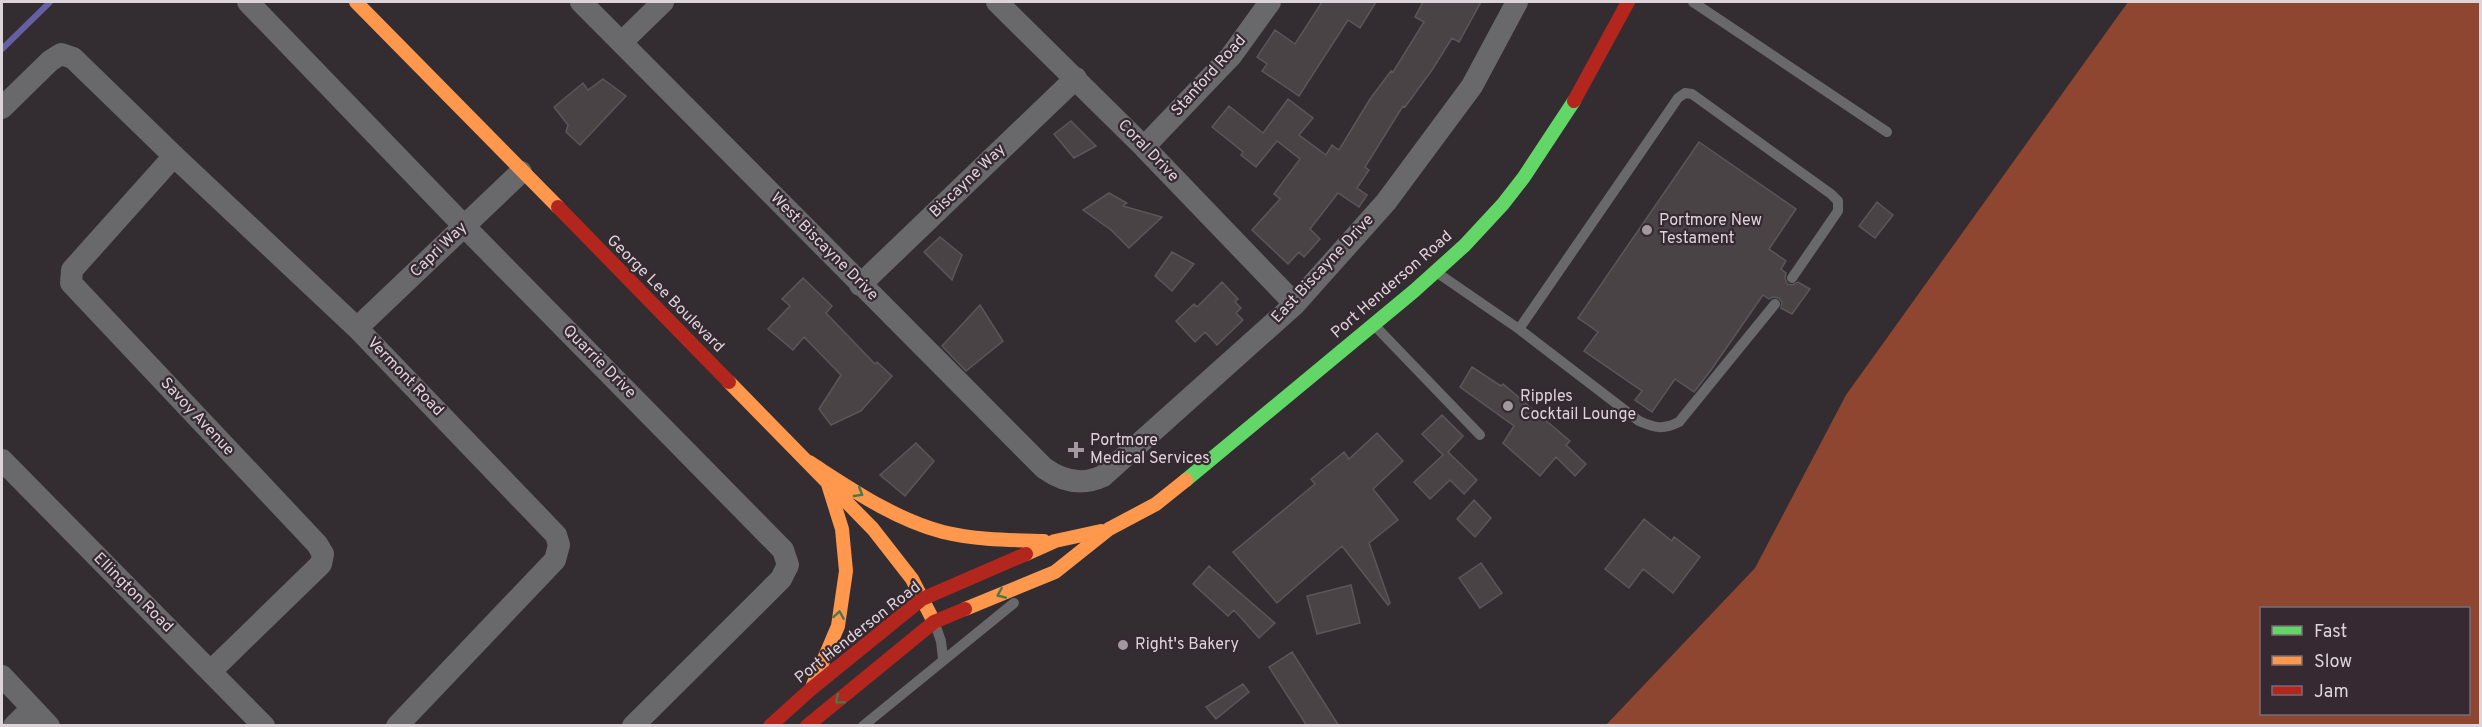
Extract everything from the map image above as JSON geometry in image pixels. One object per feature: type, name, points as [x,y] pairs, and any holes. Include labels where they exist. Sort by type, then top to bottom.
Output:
[{"type":"main road","name":"George Lee Boulevard","points":[[356,2],[873,529],[912,579],[934,622]]},
{"type":"main road","name":"Port Henderson Road","points":[[807,726],[934,622],[1054,572],[1109,529],[1156,504],[1437,272],[1482,228],[1515,189],[1557,129],[1597,62],[1628,2]]},
{"type":"main road","points":[[809,462],[899,515],[931,529],[1003,540],[1054,541]]},
{"type":"main road","points":[[811,689],[838,626],[846,572],[842,530],[827,481]]},
{"type":"main road","name":"Port Henderson Road","points":[[770,726],[811,689],[922,599],[1054,541],[1109,529]]},
{"type":"street","name":"Quarrie Drive","points":[[248,2],[464,226],[783,550],[788,565],[781,579],[633,726]]},
{"type":"street","name":"West Biscayne Drive","points":[[581,2],[1044,468],[1058,478],[1074,481]]},
{"type":"street","points":[[622,42],[663,2]]},
{"type":"street","name":"Coral Drive","points":[[997,2],[1076,78],[1295,304]]},
{"type":"street","name":"Stanford Road","points":[[1144,147],[1231,56],[1270,2]]},
{"type":"street","name":"East Biscayne Drive","points":[[1074,481],[1093,481],[1103,476],[1295,304],[1386,202],[1472,86],[1517,2]]},
{"type":"street","name":"Vermont Road","points":[[2,108],[50,61],[61,54],[74,58],[174,156],[357,328],[556,535],[559,545],[555,560],[397,726]]},
{"type":"street","name":"Biscayne Way","points":[[860,285],[1076,78]]},
{"type":"street","name":"Savoy Avenue","points":[[174,156],[72,270],[71,283],[317,544],[323,554],[321,564],[211,671]]},
{"type":"street","name":"Capri Way","points":[[357,328],[521,172]]},
{"type":"street","name":"Ellington Road","points":[[2,460],[264,726]]},
{"type":"street","points":[[2,676],[49,726]]},
{"type":"street","points":[[14,726],[32,708]]},
{"type":"lane","points":[[1693,2],[1887,132]]},
{"type":"lane","points":[[1519,329],[1678,98],[1685,93],[1692,94],[1822,187],[1838,201],[1838,211],[1792,278]]},
{"type":"lane","points":[[1437,272],[1519,329],[1639,421],[1655,428],[1666,428],[1679,422],[1775,304]]},
{"type":"lane","points":[[1374,324],[1480,435]]},
{"type":"lane","points":[[863,726],[943,659],[1054,572]]},
{"type":"lane","points":[[934,622],[941,641],[943,659]]},
{"type":"shaded area","points":[[2128,2],[2480,2],[2480,725],[1606,725],[1755,568],[1846,395]]},
{"type":"building","points":[[1322,2],[1376,2],[1360,28],[1348,20],[1299,96],[1262,71],[1267,64],[1257,57],[1275,30],[1295,44]]},
{"type":"building","points":[[1423,2],[1481,2],[1459,42],[1452,38],[1432,70],[1405,107],[1403,106],[1365,167],[1369,170],[1357,188],[1367,195],[1359,207],[1338,193],[1310,229],[1320,239],[1304,257],[1299,252],[1288,264],[1252,230],[1280,199],[1274,194],[1300,159],[1277,141],[1256,167],[1241,155],[1243,152],[1212,127],[1229,106],[1263,133],[1288,99],[1313,118],[1299,135],[1326,155],[1332,145],[1339,150],[1370,99],[1391,71],[1393,72],[1424,22],[1415,17]]},
{"type":"building","points":[[603,79],[626,96],[580,145],[566,132],[568,125],[554,107],[583,83],[588,90]]},
{"type":"building","points":[[1071,121],[1096,146],[1074,158],[1054,134]]},
{"type":"building","points":[[1699,142],[1796,209],[1769,249],[1786,261],[1781,269],[1786,273],[1787,284],[1792,285],[1798,282],[1810,289],[1792,314],[1781,308],[1782,302],[1779,298],[1769,299],[1763,295],[1694,392],[1675,379],[1652,412],[1635,400],[1642,391],[1584,351],[1598,332],[1578,318]]},
{"type":"building","points":[[1109,193],[1127,203],[1123,206],[1162,217],[1129,248],[1111,230],[1083,210]]},
{"type":"building","points":[[1877,202],[1893,215],[1875,238],[1859,226]]},
{"type":"building","points":[[940,237],[962,255],[952,280],[924,252]]},
{"type":"building","points":[[1172,252],[1194,264],[1172,291],[1155,276]]},
{"type":"building","points":[[803,278],[832,306],[826,313],[875,364],[877,362],[892,376],[861,411],[831,425],[819,409],[841,375],[804,337],[793,350],[768,329],[790,306],[782,299]]},
{"type":"building","points":[[1222,282],[1238,299],[1235,302],[1241,308],[1236,313],[1243,320],[1217,345],[1205,332],[1195,342],[1176,321],[1194,304],[1197,307]]},
{"type":"building","points":[[980,305],[1003,341],[966,371],[942,346]]},
{"type":"building","name":"Ripples Cocktail Lounge","points":[[1472,367],[1501,386],[1503,384],[1570,441],[1566,445],[1586,464],[1575,476],[1556,457],[1540,476],[1503,443],[1514,426],[1460,387]]},
{"type":"building","points":[[1442,415],[1463,436],[1448,452],[1477,480],[1464,494],[1450,480],[1430,499],[1414,482],[1443,455],[1422,434]]},
{"type":"building","points":[[1377,433],[1403,461],[1373,489],[1398,520],[1369,543],[1390,603],[1388,605],[1342,546],[1277,603],[1233,552],[1315,484],[1311,479],[1344,452],[1349,459]]},
{"type":"building","points":[[916,443],[934,461],[905,496],[880,475]]},
{"type":"building","points":[[1474,500],[1491,518],[1475,537],[1457,519]]},
{"type":"building","points":[[1644,519],[1672,541],[1674,537],[1700,557],[1673,593],[1643,569],[1629,588],[1605,569]]},
{"type":"building","points":[[1481,563],[1502,593],[1480,608],[1459,578]]},
{"type":"building","points":[[1209,566],[1275,623],[1259,638],[1234,610],[1228,616],[1193,584]]},
{"type":"building","points":[[1351,585],[1360,623],[1317,634],[1307,596]]},
{"type":"building","points":[[1292,652],[1339,726],[1307,726],[1269,667]]},
{"type":"building","points":[[1243,684],[1249,692],[1216,719],[1206,707]]},
{"type":"waterway","points":[[2,49],[50,2]]},
{"type":"traffic: fast","points":[[1186,480],[1414,291],[1465,245],[1503,204],[1524,177],[1574,101]]},
{"type":"traffic: slow","points":[[356,2],[558,207]]},
{"type":"traffic: slow","points":[[729,382],[873,529],[912,579],[934,622]]},
{"type":"traffic: slow","points":[[809,462],[873,502],[925,526],[968,537],[1044,541]]},
{"type":"traffic: slow","points":[[965,609],[1055,572],[1109,529],[1156,504],[1186,480]]},
{"type":"traffic: slow","points":[[813,685],[838,626],[846,571],[842,529],[827,481]]},
{"type":"traffic: slow","points":[[1026,554],[1055,541],[1101,531]]},
{"type":"traffic: jam","points":[[1574,101],[1628,2]]},
{"type":"traffic: jam","points":[[558,207],[729,382]]},
{"type":"traffic: jam","points":[[770,726],[811,689],[922,599],[1026,554]]},
{"type":"traffic: jam","points":[[807,726],[934,622],[965,609]]},
{"type":"place","name":"Portmore New Testament","points":[[1647,230]]},
{"type":"place","name":"Ripples Cocktail Lounge","points":[[1508,406]]},
{"type":"place","name":"Portmore Medical Services","points":[[1076,450]]},
{"type":"place","name":"Right's Bakery","points":[[1123,645]]}]
